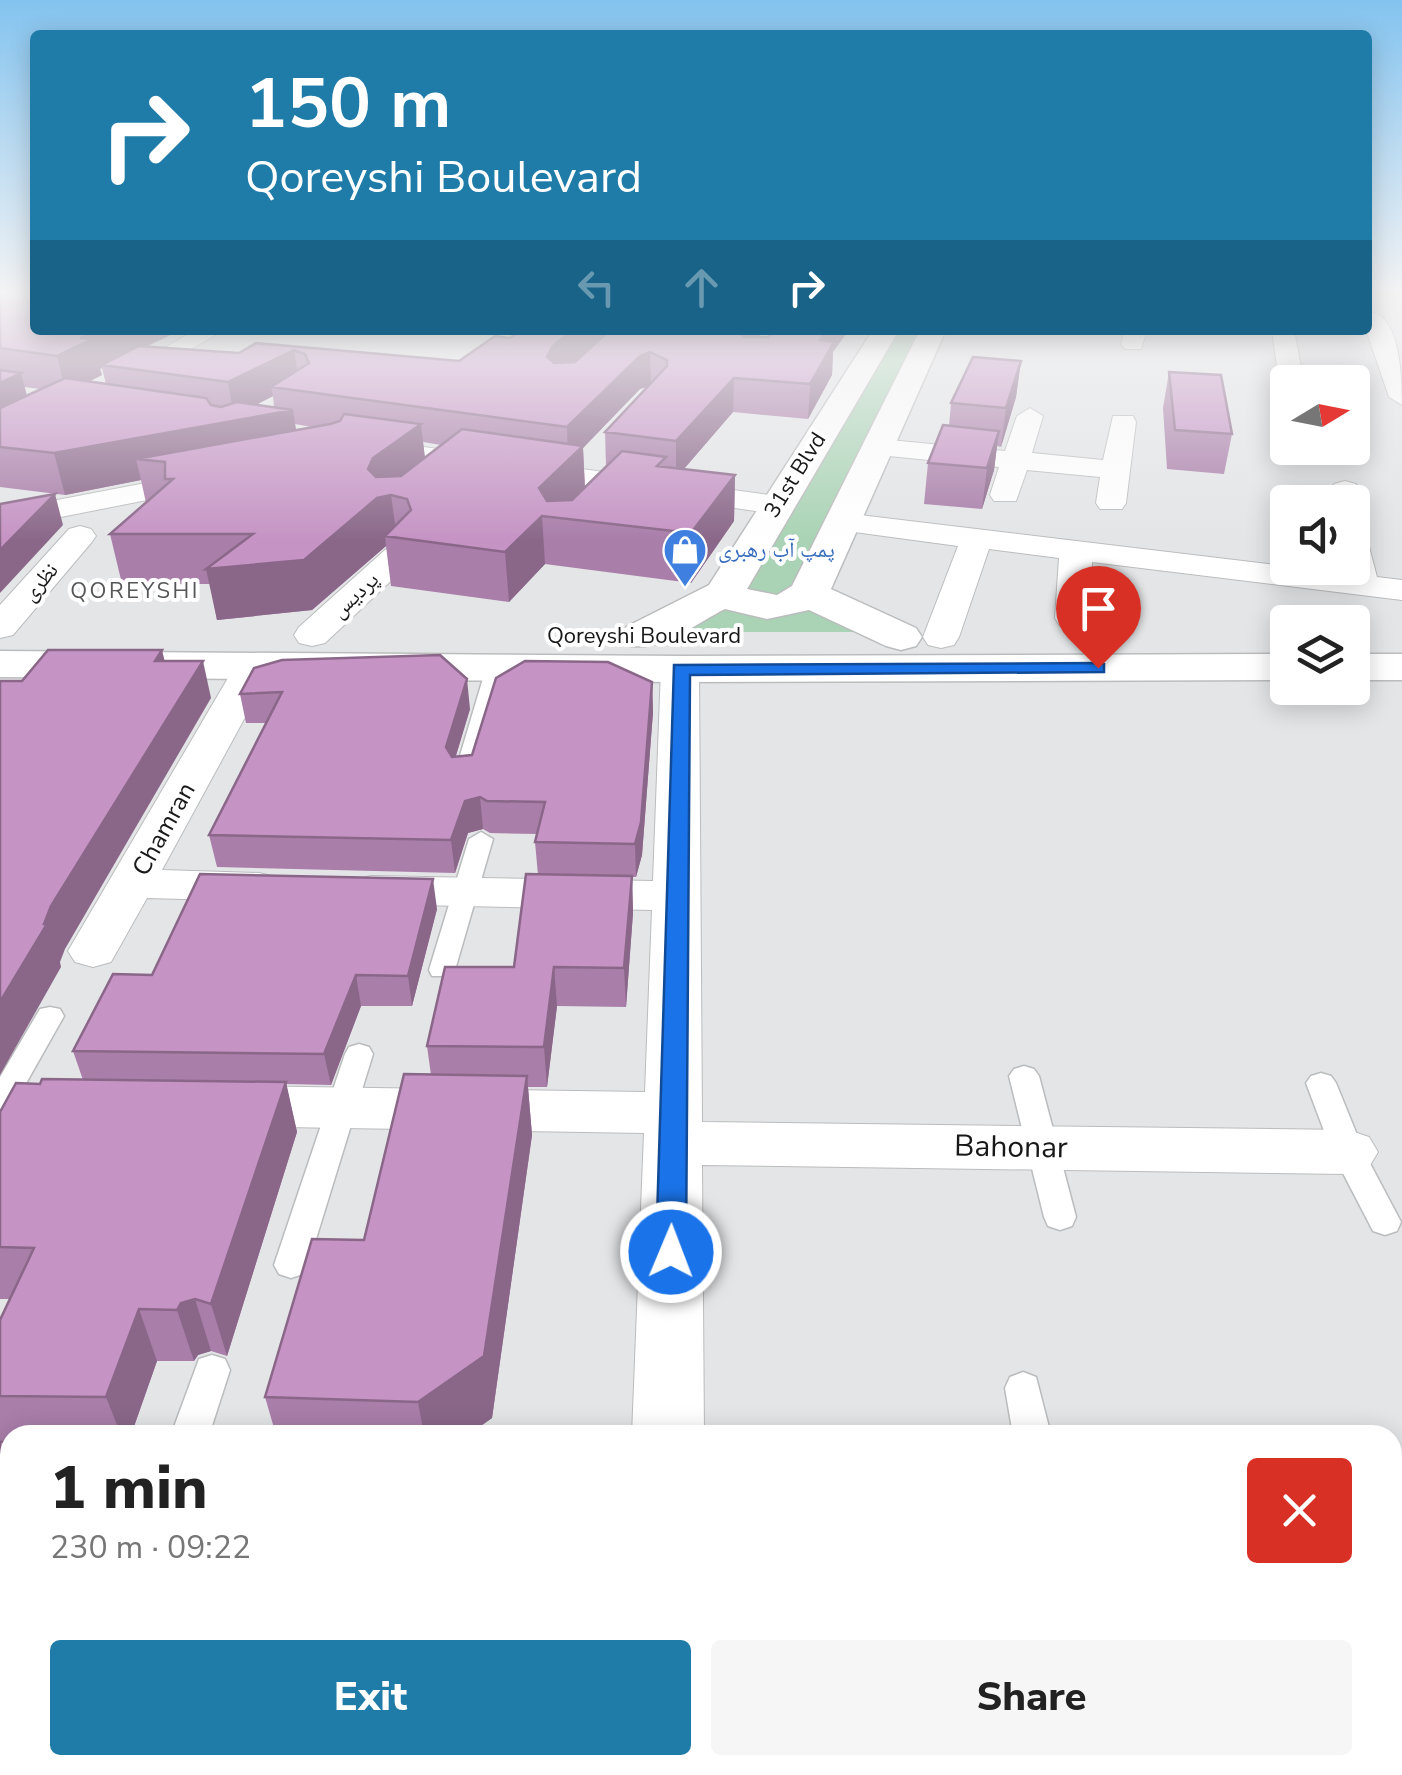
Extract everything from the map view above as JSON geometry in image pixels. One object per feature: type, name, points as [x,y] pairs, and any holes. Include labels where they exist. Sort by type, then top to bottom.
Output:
[{"type":"main road","name":"31st Blvd","points":[[661,653],[682,618],[724,593],[857,376]]},
{"type":"main road","points":[[724,593],[744,604],[767,609],[794,605],[809,593],[912,376]]},
{"type":"main road","points":[[809,593],[847,615],[921,637]]},
{"type":"main road","name":"Qoreyshi Boulevard","points":[[1,651],[312,635],[661,653],[1270,668]]},
{"type":"main road","name":"Qoreyshi Boulevard","points":[[1,651],[254,666],[497,665],[921,637],[1270,637]]},
{"type":"main road","points":[[1370,637],[1402,637]]},
{"type":"main road","points":[[1370,667],[1402,667]]},
{"type":"street","points":[[108,386],[127,376]]},
{"type":"street","points":[[1005,495],[1030,416]]},
{"type":"street","points":[[1112,503],[1123,422]]},
{"type":"street","points":[[879,447],[1116,470]]},
{"type":"street","points":[[334,449],[372,448],[776,505]]},
{"type":"street","points":[[577,477],[602,450]]},
{"type":"street","points":[[132,495],[193,457]]},
{"type":"street","points":[[433,482],[460,460]]},
{"type":"street","points":[[0,520],[243,473]]},
{"type":"street","points":[[588,510],[615,482]]},
{"type":"street","points":[[843,522],[1402,590]]},
{"type":"street","name":"نظری","points":[[1,651],[80,536]]},
{"type":"street","points":[[921,637],[977,537]]},
{"type":"street","points":[[1073,618],[1076,550]]},
{"type":"street","name":"پردیس","points":[[312,635],[398,556]]},
{"type":"street","points":[[661,653],[677,896],[668,1425]]},
{"type":"street","name":"Chamran","points":[[254,666],[132,884],[677,896]]},
{"type":"street","points":[[93,952],[132,884]]},
{"type":"street","points":[[0,1104],[60,1105]]},
{"type":"street","name":"Bahonar","points":[[180,1106],[340,1106],[1042,1148],[1348,1152]]},
{"type":"lane","points":[[464,779],[497,665]]},
{"type":"lane","points":[[442,970],[481,839]]},
{"type":"lane","points":[[0,1104],[50,1016]]},
{"type":"lane","points":[[291,1265],[360,1054]]},
{"type":"lane","points":[[1024,1076],[1060,1218]]},
{"type":"lane","points":[[1321,1082],[1348,1152],[1385,1222]]},
{"type":"lane","points":[[193,1425],[212,1370]]},
{"type":"lane","points":[[1023,1388],[1030,1425]]},
{"type":"green space","points":[[866,376],[906,376],[802,586],[767,600],[744,588]]},
{"type":"green space","points":[[724,600],[810,601],[876,632],[664,632]]},
{"type":"building","points":[[182,376],[241,376],[228,382]]},
{"type":"building","points":[[289,376],[620,376],[567,427],[271,387]]},
{"type":"building","points":[[658,376],[815,376],[810,384],[734,378],[676,441],[605,432]]},
{"type":"building","points":[[964,376],[1016,376],[1006,408],[951,403]]},
{"type":"building","points":[[1169,376],[1221,376],[1232,434],[1175,430]]},
{"type":"building","points":[[65,378],[206,398],[211,405],[221,407],[237,402],[293,410],[54,453],[0,447],[0,408]]},
{"type":"building","points":[[344,414],[421,424],[373,458],[368,469],[376,477],[401,476],[462,429],[583,446],[539,488],[547,501],[572,500],[622,451],[666,457],[657,466],[735,475],[691,533],[542,516],[505,552],[385,536],[411,510],[407,499],[391,495],[377,498],[304,560],[206,569],[253,534],[110,534],[173,479],[165,479],[165,462],[136,459],[330,424],[340,421]]},
{"type":"building","points":[[943,425],[999,431],[987,468],[928,463]]},
{"type":"building","points":[[55,494],[0,550],[0,504]]},
{"type":"building","points":[[48,650],[162,650],[155,661],[203,661],[51,906],[47,924],[0,1002],[0,681],[22,681]]},
{"type":"building","points":[[440,655],[467,679],[446,747],[452,757],[472,755],[496,678],[525,661],[608,662],[652,682],[641,822],[635,844],[535,842],[545,802],[487,801],[480,797],[465,801],[451,840],[209,835],[282,692],[240,694],[254,668],[282,660]]},
{"type":"building","points":[[200,874],[433,879],[408,976],[356,975],[324,1054],[73,1051],[113,974],[152,975]]},
{"type":"building","points":[[526,874],[632,876],[624,968],[554,967],[544,1047],[427,1046],[445,967],[514,967]]},
{"type":"building","points":[[404,1074],[527,1076],[484,1356],[418,1402],[265,1397],[312,1239],[364,1240]]},
{"type":"building","points":[[42,1079],[286,1082],[211,1304],[195,1299],[181,1303],[177,1310],[139,1309],[106,1397],[0,1396],[0,1320],[34,1248],[0,1247],[0,1112],[16,1083],[40,1084]]},
{"type":"place","name":"پمپ آب رهبری","points":[[685,588]]},
{"type":"district","name":"QOREYSHI","points":[[135,591]]},
{"type":"route","points":[[671,1252],[680,669],[1098,668]]}]
